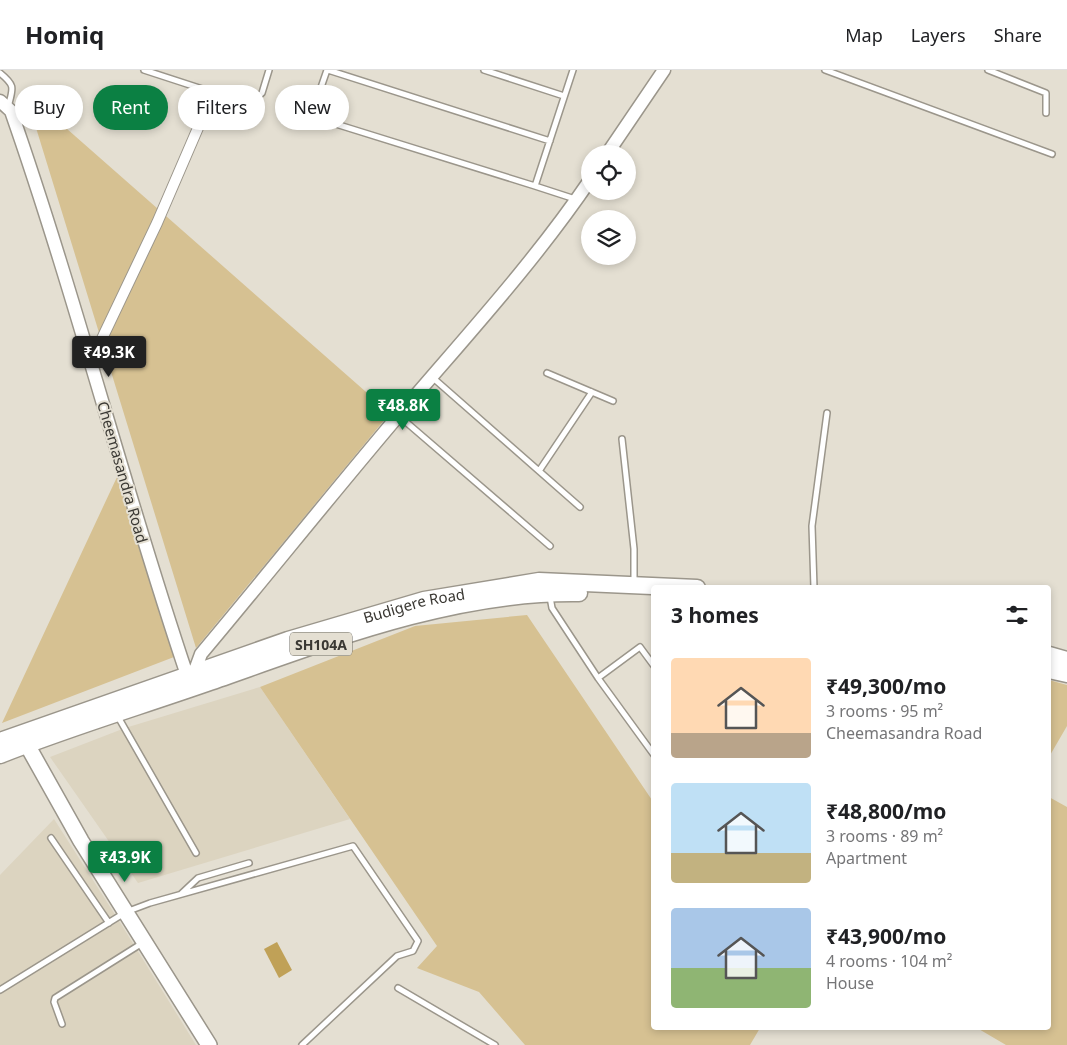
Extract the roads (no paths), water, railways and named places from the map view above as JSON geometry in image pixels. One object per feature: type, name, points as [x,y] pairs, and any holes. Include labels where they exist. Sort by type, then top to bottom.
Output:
[{"type":"main road","name":"Budigere Road","points":[[0,754],[23,739],[193,678],[288,640],[424,600],[539,581],[651,585]]},
{"type":"main road","name":"Budigere Road","points":[[0,741],[23,739],[116,714],[193,678],[421,612],[548,592],[651,596]]},
{"type":"main road","points":[[1051,656],[1067,660]]},
{"type":"main road","points":[[1051,670],[1067,674]]},
{"type":"main road","points":[[23,739],[80,841],[209,1045]]},
{"type":"street","points":[[614,145],[664,70]]},
{"type":"street","name":"Cheemasandra Road","points":[[4,104],[42,200],[152,572],[193,678]]},
{"type":"street","points":[[90,359],[98,348],[153,232],[197,130]]},
{"type":"street","points":[[193,678],[201,654],[398,415],[504,293],[581,193]]},
{"type":"lane","points":[[144,70],[233,99],[252,102],[262,93],[269,70]]},
{"type":"lane","points":[[550,141],[327,70],[316,102],[316,113],[323,120],[576,200]]},
{"type":"lane","points":[[484,70],[564,96]]},
{"type":"lane","points":[[535,186],[572,70]]},
{"type":"lane","points":[[825,70],[1052,154]]},
{"type":"lane","points":[[988,70],[1046,93],[1046,113]]},
{"type":"lane","points":[[0,73],[11,82],[13,89],[4,104]]},
{"type":"lane","points":[[547,373],[613,401]]},
{"type":"lane","points":[[432,376],[580,507]]},
{"type":"lane","points":[[539,471],[592,392]]},
{"type":"lane","points":[[814,585],[812,526],[827,413]]},
{"type":"lane","points":[[398,415],[550,546]]},
{"type":"lane","points":[[622,439],[634,548],[634,584]]},
{"type":"lane","points":[[548,592],[552,608],[598,678],[651,751]]},
{"type":"lane","points":[[598,678],[640,647],[651,662]]},
{"type":"lane","points":[[116,714],[196,853]]},
{"type":"lane","points":[[51,838],[109,922]]},
{"type":"lane","points":[[0,990],[126,912],[181,894],[353,846],[418,941],[413,951],[396,956],[302,1045]]},
{"type":"lane","points":[[181,894],[198,878],[249,863]]},
{"type":"lane","points":[[62,1024],[54,1002],[56,998],[144,942]]},
{"type":"lane","points":[[398,988],[495,1045]]}]
